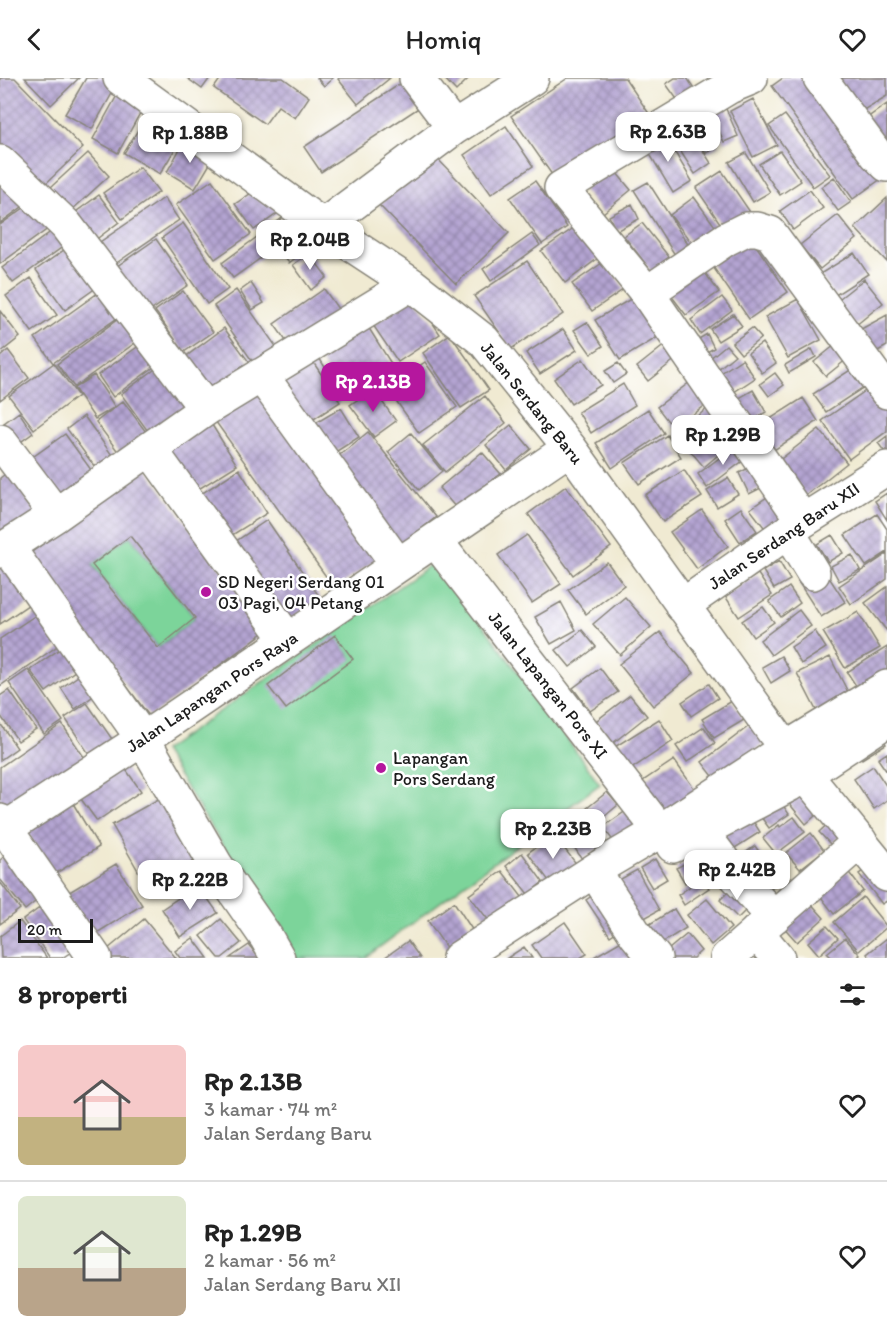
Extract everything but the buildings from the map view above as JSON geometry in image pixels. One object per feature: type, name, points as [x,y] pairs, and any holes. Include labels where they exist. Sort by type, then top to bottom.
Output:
[{"type":"street","name":"Jalan Serdang Baru","points":[[120,78],[323,226],[411,284],[484,341],[570,448],[794,760],[887,875]]},
{"type":"street","points":[[416,78],[454,128]]},
{"type":"street","points":[[323,226],[454,128],[532,78]]},
{"type":"street","points":[[820,78],[876,154],[887,165]]},
{"type":"street","points":[[735,81],[561,188],[647,294],[796,527],[813,573]]},
{"type":"street","points":[[0,162],[66,225],[206,409]]},
{"type":"street","points":[[647,294],[726,239],[746,229],[757,229],[770,234],[887,392]]},
{"type":"street","points":[[278,958],[216,865],[143,739],[4,548],[206,409],[411,284]]},
{"type":"street","points":[[261,375],[398,566]]},
{"type":"street","name":"Jalan Lapangan Pors Raya","points":[[2,827],[143,739],[570,448]]},
{"type":"street","points":[[2,449],[56,514]]},
{"type":"street","points":[[150,449],[288,640]]},
{"type":"street","name":"Jalan Serdang Baru XII","points":[[682,606],[796,527],[887,468]]},
{"type":"street","name":"Jalan Lapangan Pors XI","points":[[435,540],[660,831]]},
{"type":"street","points":[[497,958],[631,868],[789,785],[794,760],[887,687]]},
{"type":"street","points":[[459,958],[609,861],[660,831],[794,760],[887,720]]},
{"type":"street","points":[[2,827],[90,956]]},
{"type":"street","points":[[701,831],[765,924],[778,958]]},
{"type":"street","points":[[727,958],[860,841]]},
{"type":"street","points":[[604,886],[636,935],[655,958]]},
{"type":"green space","points":[[130,536],[195,618],[158,648],[92,565]]},
{"type":"green space","name":"Lapangan Pors Serdang","points":[[436,561],[600,784],[365,958],[294,958],[163,751]]},
{"type":"place","name":"SD Negeri Serdang 01 03 Pagi, 04 Petang","points":[[206,592]]},
{"type":"place","name":"Lapangan Pors Serdang","points":[[381,768]]}]
